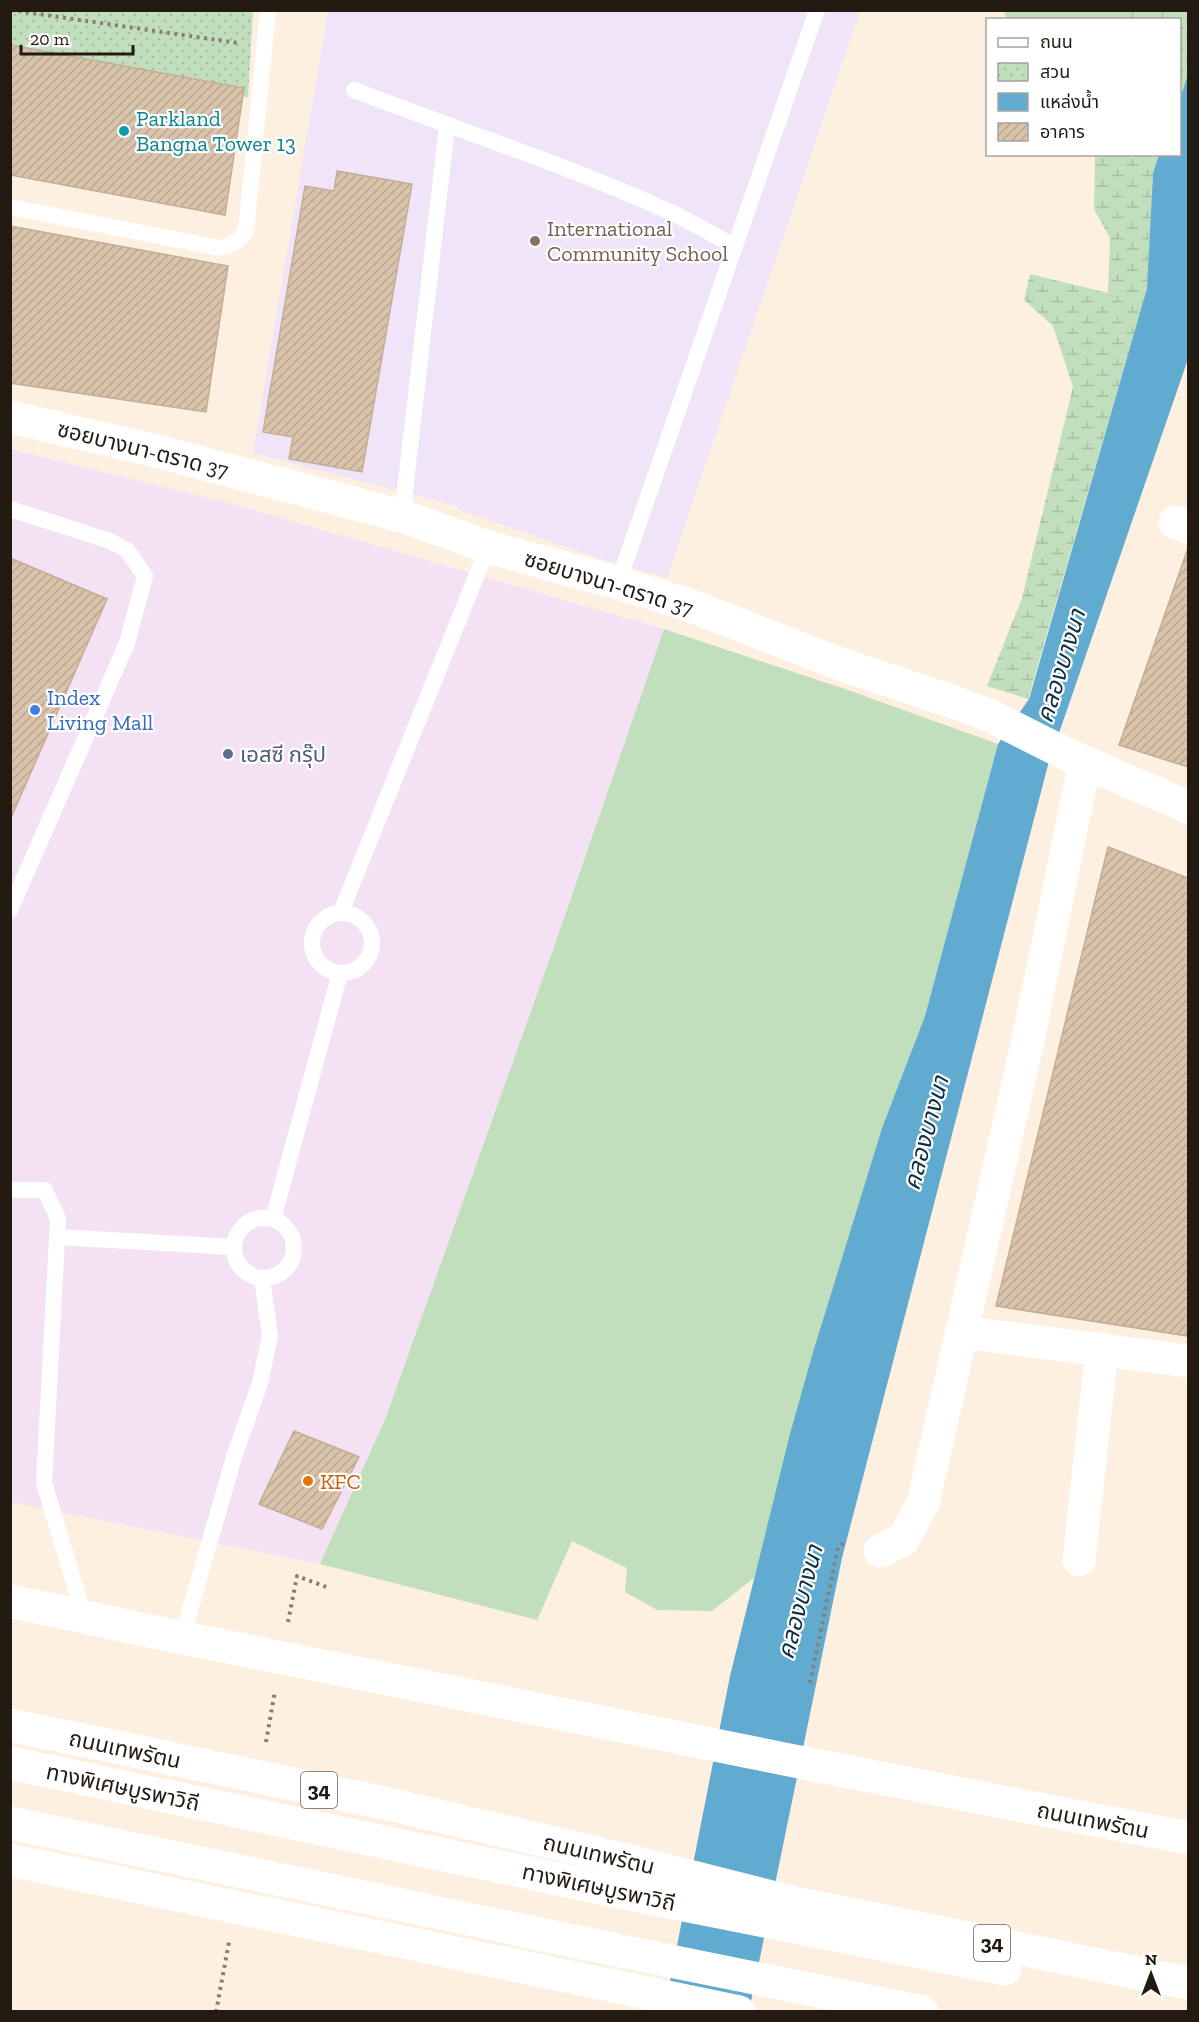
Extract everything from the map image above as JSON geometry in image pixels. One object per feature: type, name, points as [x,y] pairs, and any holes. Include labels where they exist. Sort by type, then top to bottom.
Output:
[{"type":"main road","name":"ซอยบางนา-ตราด 37","points":[[10,417],[152,450],[402,516],[488,547],[686,604],[843,665],[991,716],[1077,759],[1188,807]]},
{"type":"main road","points":[[880,1551],[903,1540],[923,1503],[1029,1040],[1077,759]]},
{"type":"main road","points":[[961,1332],[1188,1361]]},
{"type":"main road","points":[[1079,1560],[1102,1349]]},
{"type":"main road","name":"ถนนเทพรัตน","points":[[10,1601],[824,1767],[1188,1838]]},
{"type":"main road","name":"ถนนเทพรัตน","points":[[10,1725],[380,1802],[626,1860],[795,1903],[1188,1983]]},
{"type":"main road","name":"ทางพิเศษบูรพาวิถี","points":[[10,1763],[646,1897],[1188,2006]]},
{"type":"main road","points":[[1053,1812],[1188,1859]]},
{"type":"main road","points":[[10,1823],[609,1949],[922,2012]]},
{"type":"main road","points":[[10,1860],[739,2012]]},
{"type":"main road","points":[[10,1883],[610,2009]]},
{"type":"lane","points":[[10,207],[219,248],[234,244],[246,230],[268,10]]},
{"type":"lane","points":[[618,583],[818,10]]},
{"type":"lane","points":[[354,90],[568,169],[634,196],[668,210],[734,246]]},
{"type":"lane","points":[[402,516],[447,126]]},
{"type":"lane","points":[[10,509],[110,541],[127,550],[145,576],[127,643],[10,910]]},
{"type":"lane","points":[[341,912],[488,547]]},
{"type":"lane","points":[[341,912],[360,918],[367,925],[373,943],[366,961],[359,968],[340,973],[322,965],[312,947],[312,937],[323,920],[341,912]]},
{"type":"lane","points":[[273,1220],[340,973]]},
{"type":"lane","points":[[10,1190],[45,1190],[58,1220],[44,1483],[84,1617]]},
{"type":"lane","points":[[263,1218],[282,1223],[293,1239],[293,1258],[281,1273],[272,1278],[262,1278],[252,1276],[243,1270],[237,1262],[234,1247],[238,1233],[253,1220],[263,1218]]},
{"type":"lane","points":[[57,1238],[234,1247]]},
{"type":"lane","points":[[182,1637],[235,1454],[260,1383],[270,1336],[262,1278]]},
{"type":"path","points":[[10,10],[263,47]]},
{"type":"path","points":[[810,1683],[838,1547],[849,1538],[880,1551]]},
{"type":"shaded area","name":"International Community School","points":[[328,11],[860,11],[667,578],[598,558],[460,510],[457,506],[253,453]]},
{"type":"shaded area","points":[[11,449],[244,507],[664,629],[555,944],[386,1417],[320,1564],[11,1502]]},
{"type":"green space","points":[[11,11],[253,11],[248,97],[11,69]]},
{"type":"green space","points":[[1003,11],[1113,11],[1111,18],[1006,18]]},
{"type":"green space","points":[[1113,11],[1188,11],[1188,74],[1181,96],[1181,18],[1110,18]]},
{"type":"green space","points":[[1095,156],[1159,156],[1153,173],[1147,288],[1028,699],[987,686],[1022,598],[1073,387],[1053,326],[1024,300],[1030,274],[1108,293],[1110,238],[1094,209]]},
{"type":"green space","points":[[664,629],[845,689],[998,744],[925,1016],[882,1128],[813,1352],[754,1578],[712,1611],[657,1610],[625,1592],[627,1568],[572,1541],[537,1620],[320,1564],[386,1417],[555,944]]},
{"type":"water","name":"คลองบางนา","points":[[1188,74],[1188,359],[1048,765],[842,1558],[749,2011],[664,2012],[730,1676],[790,1434],[882,1128],[925,1016],[998,744],[1029,699],[1147,288],[1153,173],[1159,156],[1181,156],[1181,96]]},
{"type":"building","name":"Parkland Bangna Tower 13","points":[[10,45],[244,88],[225,215],[10,175]]},
{"type":"building","points":[[337,171],[412,184],[362,472],[289,459],[293,437],[263,432],[305,186],[334,191]]},
{"type":"building","points":[[10,226],[228,266],[206,412],[10,383]]},
{"type":"building","points":[[1188,548],[1188,767],[1119,745]]},
{"type":"building","name":"Index Living Mall","points":[[10,558],[107,599],[10,820]]},
{"type":"building","points":[[1108,847],[1188,878],[1188,1336],[996,1306]]},
{"type":"building","name":"KFC","points":[[294,1431],[359,1457],[322,1529],[259,1504]]},
{"type":"place","name":"Parkland Bangna Tower 13","points":[[124,131]]},
{"type":"place","name":"International Community School","points":[[535,241]]},
{"type":"place","name":"Index Living Mall","points":[[35,710]]},
{"type":"place","name":"เอสซี กรุ๊ป","points":[[228,754]]},
{"type":"place","name":"KFC","points":[[308,1481]]}]
